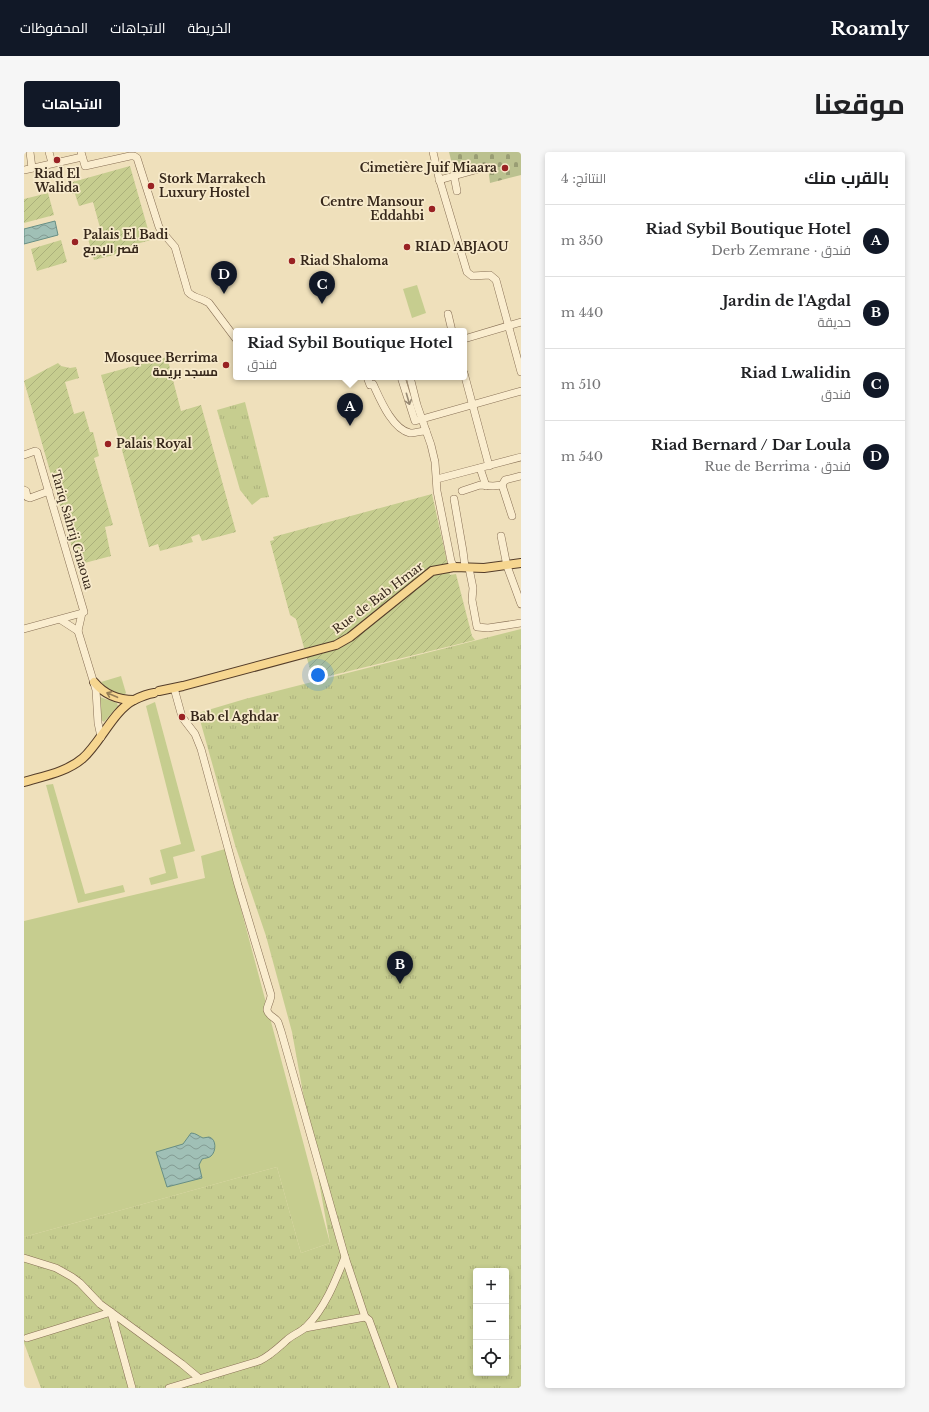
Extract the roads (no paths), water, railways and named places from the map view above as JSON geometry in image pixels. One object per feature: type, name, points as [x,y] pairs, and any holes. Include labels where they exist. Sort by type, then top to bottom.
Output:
[{"type":"main road","name":"Rue de Bab Hmar","points":[[134,700],[157,692],[336,645],[350,637],[432,571],[454,567],[484,568],[521,563]]},
{"type":"main road","points":[[94,682],[102,690],[113,696],[127,700],[134,700]]},
{"type":"main road","points":[[24,782],[55,773],[73,765],[88,753],[124,708],[134,700]]},
{"type":"street","points":[[30,152],[32,168]]},
{"type":"street","points":[[49,152],[52,163]]},
{"type":"street","points":[[433,152],[439,180],[467,272],[472,276],[490,276],[496,280],[521,372]]},
{"type":"street","points":[[24,170],[82,154],[85,166],[130,156],[136,157],[159,227],[176,249],[188,292],[191,295],[209,303],[233,335]]},
{"type":"street","points":[[439,180],[486,168]]},
{"type":"street","points":[[454,176],[457,191]]},
{"type":"street","points":[[448,314],[451,328]]},
{"type":"street","points":[[467,337],[521,322]]},
{"type":"street","points":[[368,380],[397,426],[411,433],[426,431]]},
{"type":"street","points":[[402,380],[418,420],[426,431],[433,451],[437,479],[437,492],[451,561],[454,567]]},
{"type":"street","points":[[411,380],[418,420]]},
{"type":"street","points":[[466,380],[489,466]]},
{"type":"street","points":[[418,420],[521,391]]},
{"type":"street","name":"Tariq Sahrij Gnaoua","points":[[24,455],[37,452],[84,612],[82,614]]},
{"type":"street","points":[[437,479],[521,458]]},
{"type":"street","points":[[480,468],[486,486]]},
{"type":"street","points":[[512,516],[502,485],[505,480],[521,476]]},
{"type":"street","points":[[462,491],[476,486],[502,485]]},
{"type":"street","points":[[24,490],[26,491],[28,498],[49,491]]},
{"type":"street","points":[[454,499],[463,550],[473,588],[472,600],[477,627],[488,628],[521,623]]},
{"type":"street","points":[[501,536],[507,566],[521,604]]},
{"type":"street","points":[[24,629],[82,614],[78,631],[94,682],[100,737]]},
{"type":"street","points":[[61,620],[78,631]]},
{"type":"street","points":[[174,688],[182,717],[195,734],[201,749],[238,885],[271,995],[271,1000],[267,1007],[267,1011],[268,1014],[277,1021],[281,1031],[345,1257],[365,1317],[369,1320],[394,1388]]},
{"type":"street","points":[[169,1388],[259,1361],[271,1354],[292,1336],[305,1328],[314,1318],[332,1288],[345,1257]]},
{"type":"street","points":[[24,1258],[56,1268],[80,1283],[100,1304],[200,1379]]},
{"type":"street","points":[[27,1338],[111,1312]]},
{"type":"street","points":[[111,1312],[132,1388]]},
{"type":"street","points":[[305,1328],[365,1317]]},
{"type":"water","points":[[55,221],[58,235],[24,244],[24,229]]},
{"type":"water","points":[[191,1133],[203,1138],[212,1138],[215,1146],[214,1152],[210,1157],[202,1159],[199,1165],[202,1178],[167,1187],[156,1152],[183,1144]]},
{"type":"place","name":"Riad El Walida","points":[[57,160]]},
{"type":"place","name":"Cimetière Juif Miaara","points":[[505,168]]},
{"type":"place","name":"Stork Marrakech Luxury Hostel","points":[[151,186]]},
{"type":"place","name":"Centre Mansour Eddahbi","points":[[432,209]]},
{"type":"place","name":"Palais El Badi قصر البديع","points":[[75,242]]},
{"type":"place","name":"RIAD ABJAOU","points":[[407,247]]},
{"type":"place","name":"Riad Shaloma","points":[[292,261]]},
{"type":"place","name":"Riad Bernard / Dar Loula","points":[[224,294]]},
{"type":"place","name":"Riad Lwalidin","points":[[322,304]]},
{"type":"place","name":"Mosquee Berrima مسجد بريمة","points":[[226,365]]},
{"type":"place","name":"Riad Sybil Boutique Hotel","points":[[350,426]]},
{"type":"place","name":"Palais Royal","points":[[108,444]]},
{"type":"place","name":"Bab el Aghdar","points":[[182,717]]},
{"type":"place","name":"Jardin de l'Agdal","points":[[400,984]]}]
